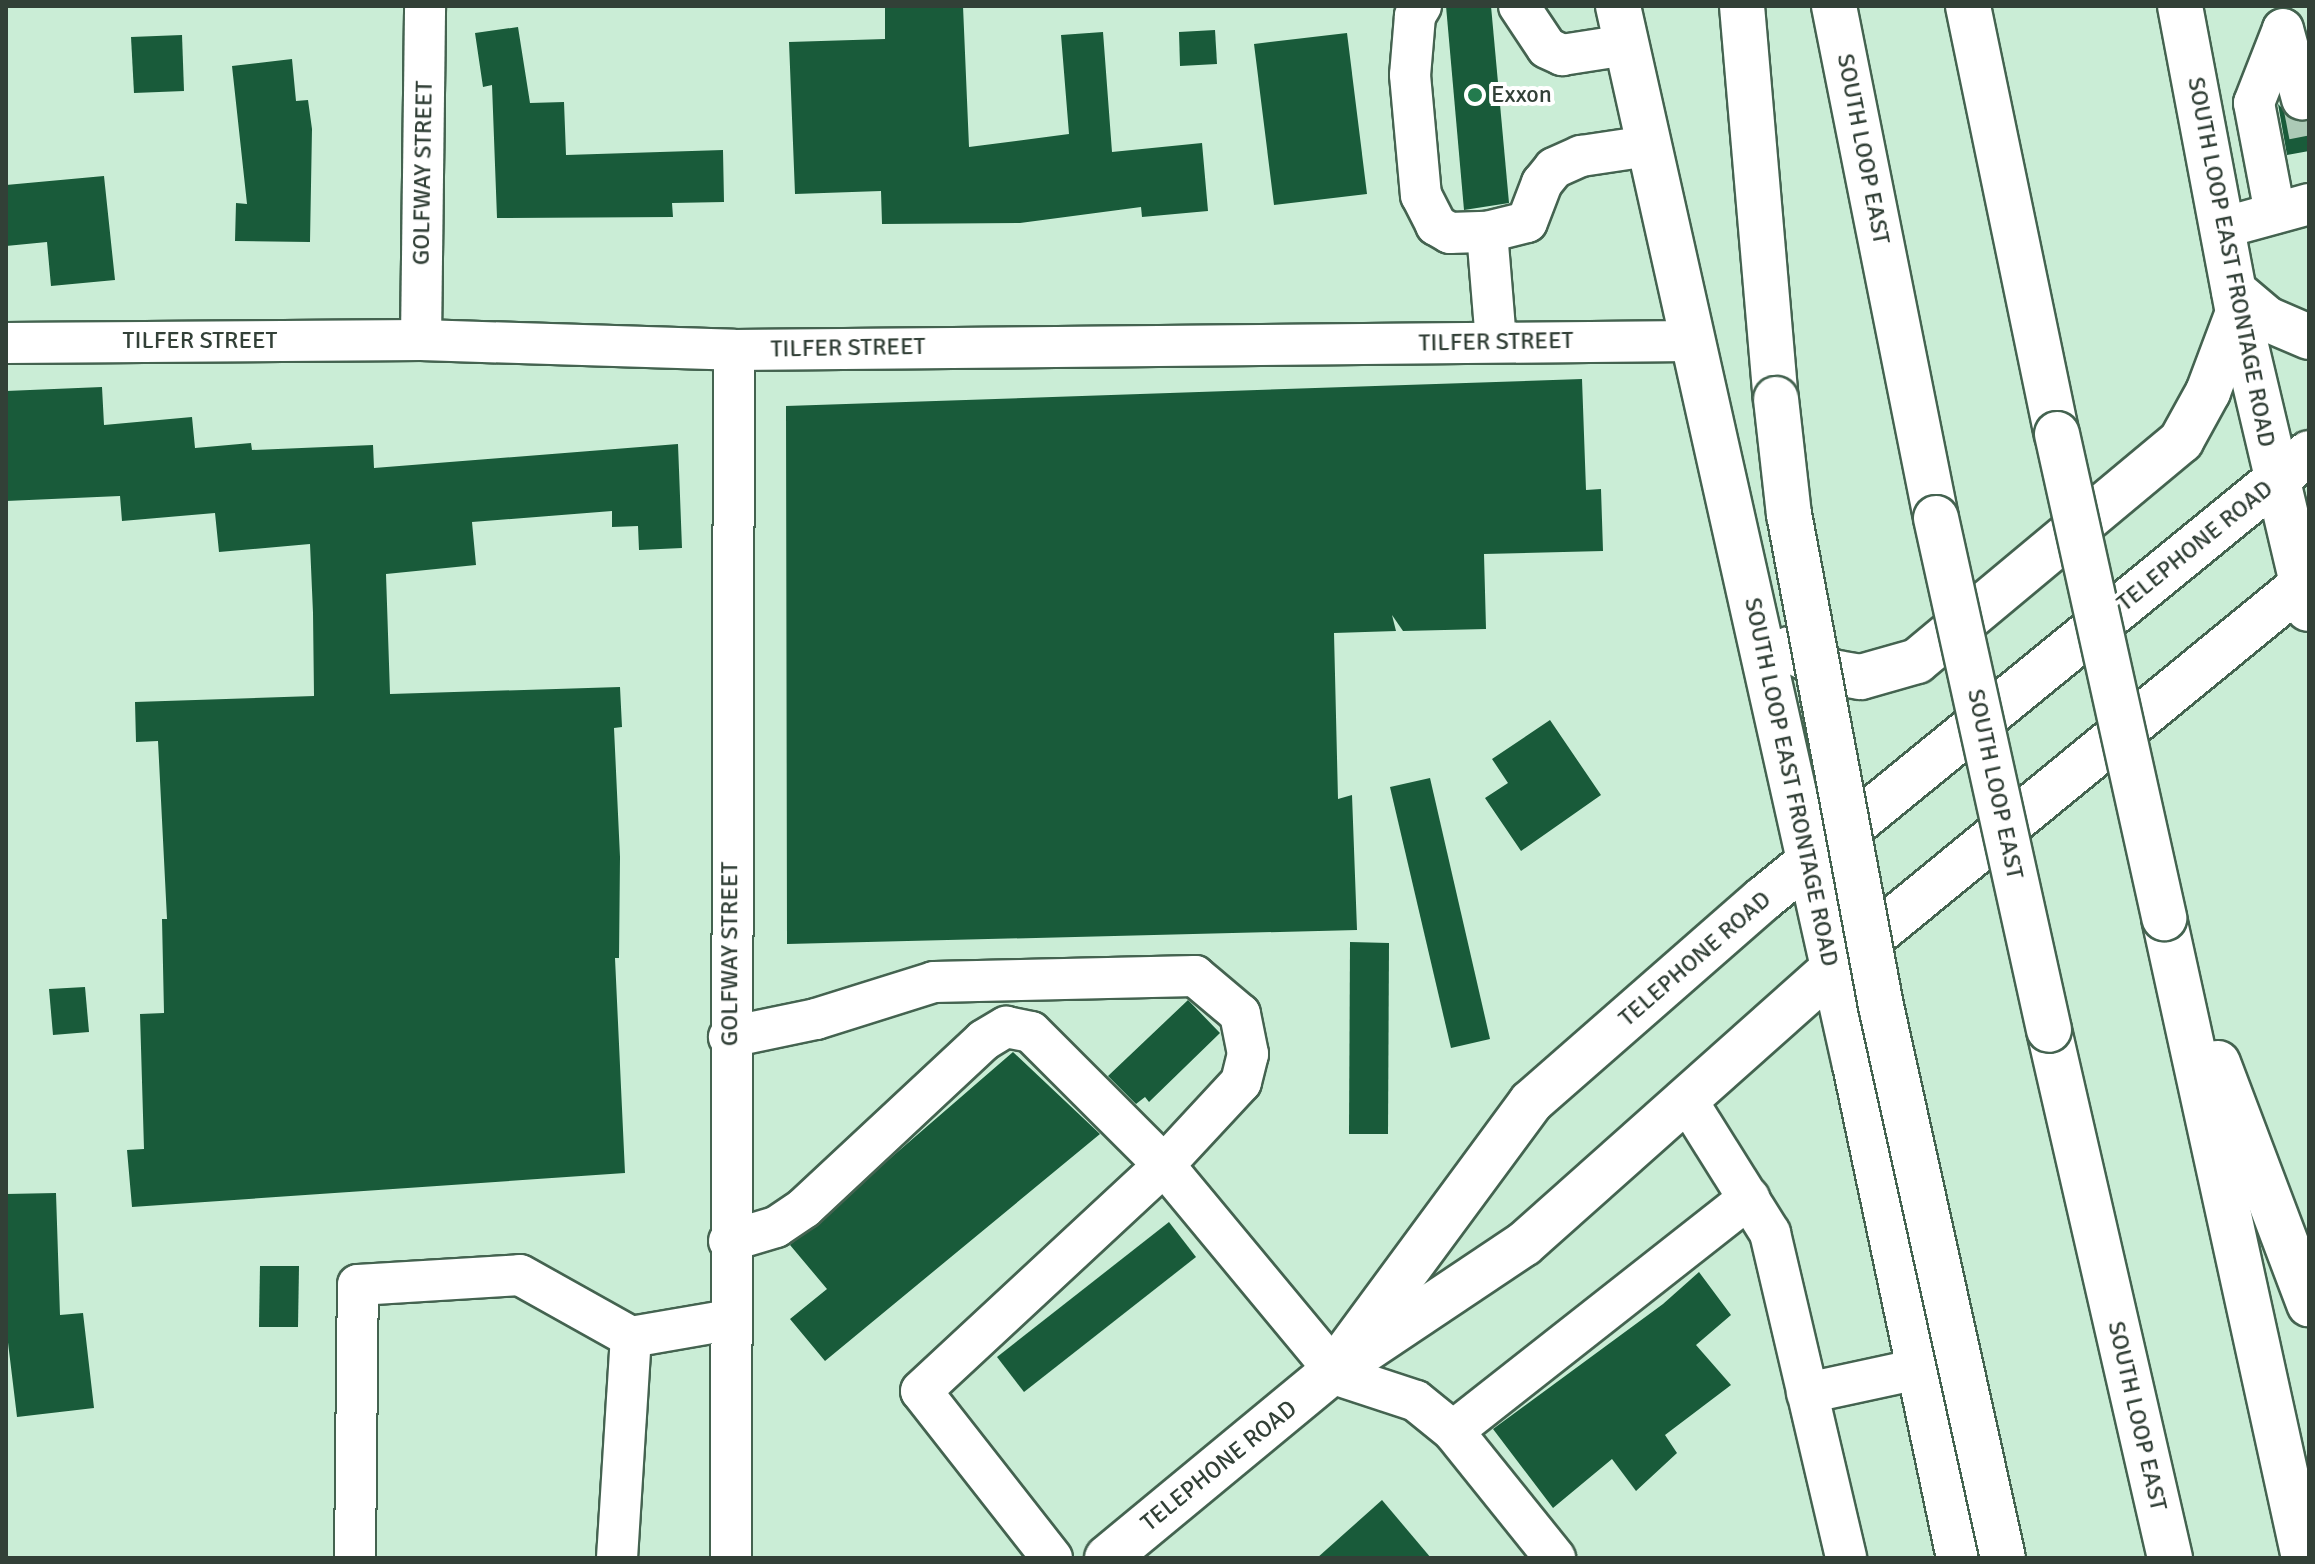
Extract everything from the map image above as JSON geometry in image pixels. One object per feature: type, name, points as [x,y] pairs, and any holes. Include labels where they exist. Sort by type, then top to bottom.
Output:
[{"type":"main road","points":[[1742,6],[1789,514],[1881,1006],[2003,1558]]},
{"type":"main road","name":"SOUTH LOOP EAST","points":[[1834,6],[1936,518],[2170,1558]]},
{"type":"main road","points":[[1968,6],[2057,434],[2304,1558]]},
{"type":"main road","name":"SOUTH LOOP EAST FRONTAGE ROAD","points":[[2180,6],[2236,302],[2275,480],[2307,592]]},
{"type":"main road","name":"SOUTH LOOP EAST FRONTAGE ROAD","points":[[1622,25],[1757,622],[1806,863],[1959,1558]]},
{"type":"main road","points":[[1757,622],[1794,654],[1832,672],[1861,677],[1917,661],[2181,441],[2208,392],[2236,302],[2309,337]]},
{"type":"main road","name":"TELEPHONE ROAD","points":[[1332,1372],[1531,1102],[1806,863],[2309,453]]},
{"type":"main road","name":"TELEPHONE ROAD","points":[[1107,1558],[1332,1372],[1524,1244],[1832,970],[2307,592]]},
{"type":"main road","points":[[2164,918],[2309,1304]]},
{"type":"street","name":"GOLFWAY STREET","points":[[421,340],[425,6]]},
{"type":"street","points":[[1421,6],[1415,16],[1410,75],[1421,195],[1436,225],[1450,233],[1487,232],[1527,222],[1542,183],[1554,168],[1581,156],[1648,146]]},
{"type":"street","points":[[1519,6],[1547,48],[1562,55],[1622,25]]},
{"type":"street","points":[[2222,228],[2292,209],[2254,103],[2287,22]]},
{"type":"street","points":[[2287,22],[2302,99]]},
{"type":"street","points":[[1487,232],[1496,342]]},
{"type":"street","name":"TILFER STREET","points":[[6,343],[421,340],[734,350],[1691,341]]},
{"type":"street","name":"GOLFWAY STREET","points":[[731,1558],[729,1037],[734,350]]},
{"type":"street","points":[[729,1037],[816,1019],[934,982],[1195,976],[1240,1014],[1248,1054],[1241,1082],[1164,1165],[921,1391],[1052,1558]]},
{"type":"street","points":[[729,1241],[776,1227],[804,1208],[984,1040],[1006,1027],[1031,1032],[1164,1165],[1332,1372],[1416,1401],[1453,1431],[1555,1558]]},
{"type":"street","points":[[1686,1099],[1770,1233],[1846,1558]]},
{"type":"street","points":[[1453,1431],[1749,1198]]},
{"type":"street","points":[[355,1558],[358,1285],[520,1275],[631,1337],[729,1320]]},
{"type":"street","points":[[617,1558],[631,1337]]},
{"type":"street","points":[[1807,1393],[1918,1369]]},
{"type":"building","points":[[885,6],[963,6],[969,147],[1069,134],[1061,35],[1103,32],[1112,152],[1202,143],[1208,211],[1142,217],[1141,207],[1020,223],[882,224],[881,191],[795,194],[789,42],[885,39]]},
{"type":"building","points":[[1446,6],[1491,6],[1509,203],[1464,210]]},
{"type":"building","points":[[518,27],[530,103],[564,102],[566,155],[723,150],[724,202],[672,203],[673,217],[497,218],[492,85],[483,87],[475,33]]},
{"type":"building","points":[[1215,30],[1217,64],[1180,66],[1179,32]]},
{"type":"building","points":[[1347,33],[1367,194],[1274,205],[1254,44]]},
{"type":"building","points":[[182,35],[184,91],[134,93],[131,37]]},
{"type":"building","points":[[292,59],[296,101],[308,100],[312,129],[310,242],[235,241],[236,203],[247,204],[232,66]]},
{"type":"building","points":[[2278,104],[2295,121],[2309,121],[2309,151],[2287,155]]},
{"type":"building","points":[[104,176],[115,280],[51,286],[47,242],[6,246],[6,185]]},
{"type":"building","points":[[1582,379],[1586,490],[1601,489],[1603,551],[1484,554],[1486,629],[1403,631],[1392,615],[1396,631],[1334,633],[1338,799],[1352,795],[1357,930],[787,944],[786,406]]},
{"type":"building","points":[[102,387],[104,425],[192,417],[195,448],[251,443],[252,450],[373,445],[374,468],[678,444],[682,548],[639,550],[638,526],[612,527],[612,511],[472,522],[476,565],[386,574],[390,694],[620,687],[622,727],[614,728],[620,857],[619,958],[615,958],[625,1173],[132,1207],[127,1150],[144,1149],[140,1014],[164,1013],[162,919],[167,919],[158,741],[136,742],[135,702],[314,696],[313,613],[310,544],[219,552],[215,513],[122,521],[120,496],[6,501],[6,391]]},
{"type":"building","points":[[1550,720],[1601,795],[1521,851],[1485,798],[1508,783],[1492,759]]},
{"type":"building","points":[[1430,778],[1490,1039],[1451,1048],[1390,787]]},
{"type":"building","points":[[1350,942],[1389,943],[1388,1134],[1349,1134]]},
{"type":"building","points":[[85,987],[89,1032],[53,1035],[49,989]]},
{"type":"building","points":[[1188,1000],[1220,1033],[1149,1102],[1145,1097],[1136,1104],[1108,1076]]},
{"type":"building","points":[[1013,1052],[1100,1134],[825,1361],[790,1319],[827,1289],[790,1245]]},
{"type":"building","points":[[56,1193],[60,1315],[83,1313],[94,1408],[17,1417],[6,1326],[6,1194]]},
{"type":"building","points":[[1169,1222],[1196,1257],[1024,1392],[997,1357]]},
{"type":"building","points":[[260,1266],[299,1266],[298,1327],[259,1327]]},
{"type":"building","points":[[1699,1272],[1731,1315],[1696,1345],[1731,1385],[1665,1435],[1677,1453],[1636,1491],[1612,1459],[1553,1508],[1493,1429],[1663,1304]]},
{"type":"building","points":[[1382,1500],[1431,1558],[1317,1558]]},
{"type":"tunnel","points":[[2302,99],[2309,135]]},
{"type":"place","name":"Exxon","points":[[1475,95]]}]
